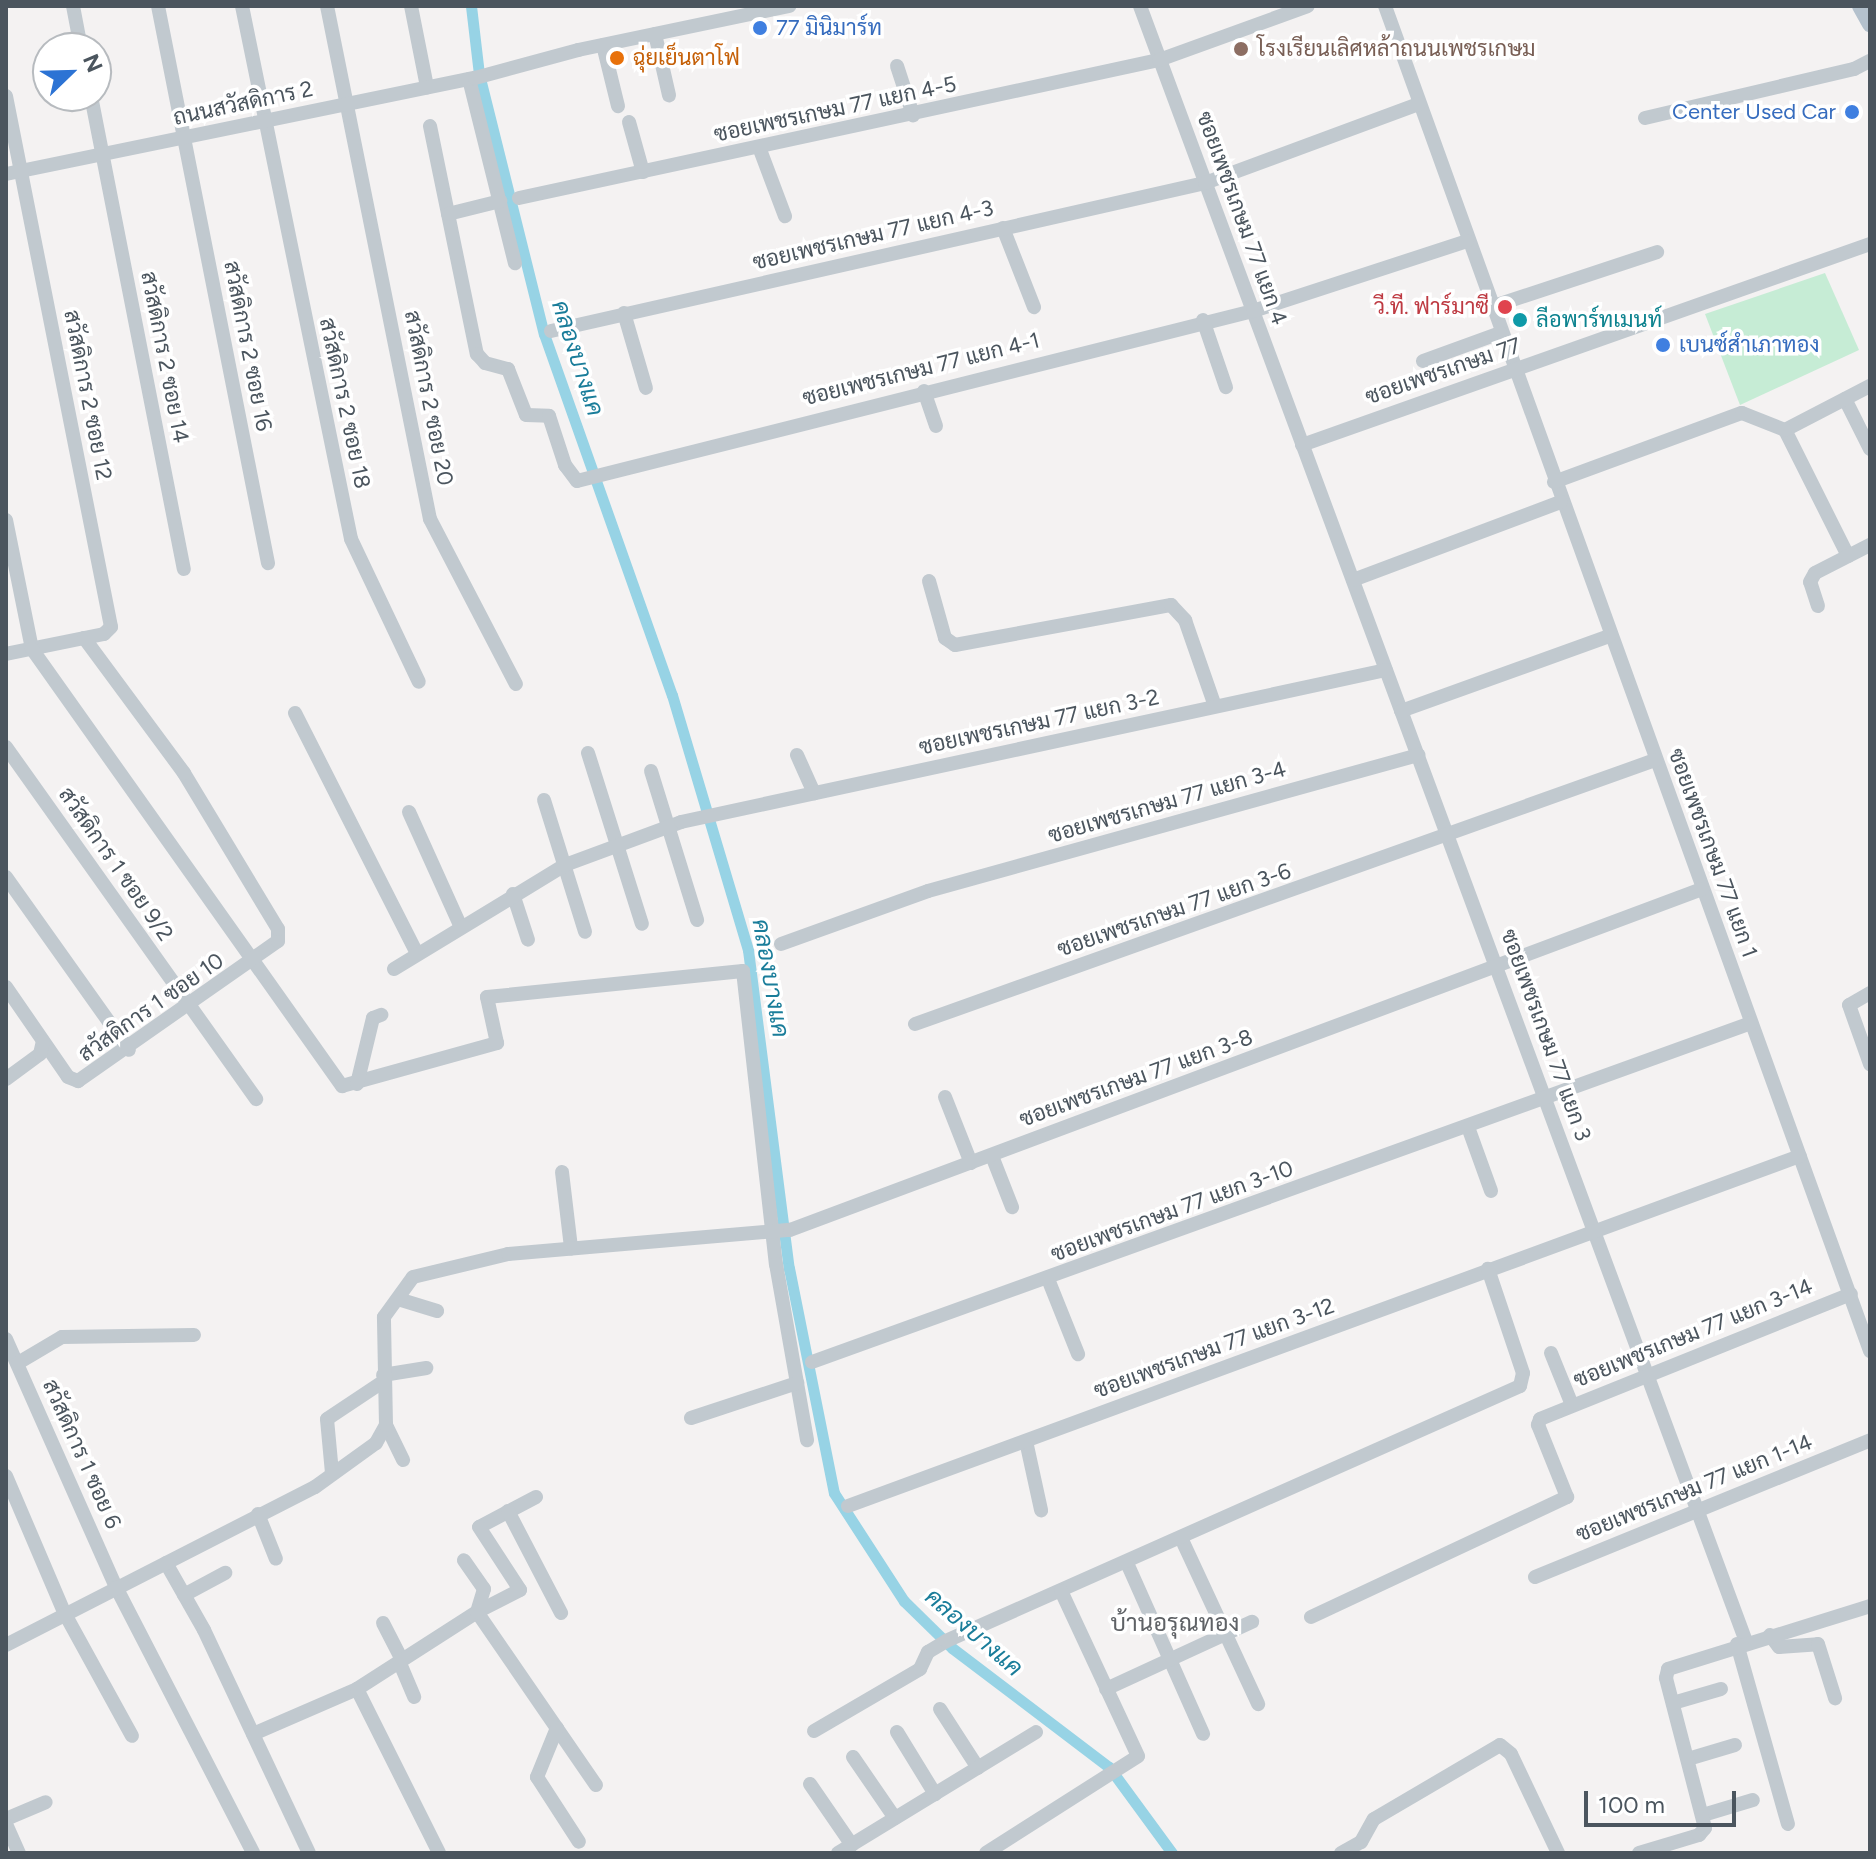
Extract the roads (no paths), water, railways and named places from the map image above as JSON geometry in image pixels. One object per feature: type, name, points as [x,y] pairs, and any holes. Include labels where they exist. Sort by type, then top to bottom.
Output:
[{"type":"main road","points":[[1860,6],[1870,24]]},
{"type":"street","points":[[73,6],[78,32]]},
{"type":"street","name":"สวัสดิการ 2 ซอย 16","points":[[158,6],[268,563]]},
{"type":"street","name":"สวัสดิการ 2 ซอย 18","points":[[242,6],[351,539],[419,682]]},
{"type":"street","name":"สวัสดิการ 2 ซอย 20","points":[[327,6],[430,519],[516,684]]},
{"type":"street","points":[[411,6],[427,87]]},
{"type":"street","name":"ถนนสวัสดิการ 2","points":[[13,173],[488,75],[603,45],[789,6]]},
{"type":"street","name":"ซอยเพชรเกษม 77 แยก 4","points":[[1140,6],[1302,445]]},
{"type":"street","name":"ซอยเพชรเกษม 77 แยก 4-5","points":[[519,198],[1159,60],[1308,6]]},
{"type":"street","name":"ซอยเพชรเกษม 77 แยก 1","points":[[1385,6],[1513,371],[1870,1351]]},
{"type":"street","points":[[655,34],[669,95]]},
{"type":"street","points":[[603,45],[618,106]]},
{"type":"street","points":[[1645,118],[1854,69],[1870,61]]},
{"type":"street","points":[[897,66],[913,115]]},
{"type":"street","points":[[469,79],[515,263]]},
{"type":"street","name":"สวัสดิการ 2 ซอย 12","points":[[6,96],[13,173],[111,627],[109,632],[84,638]]},
{"type":"street","name":"ซอยเพชรเกษม 77 แยก 4-3","points":[[551,331],[1205,183],[1419,104]]},
{"type":"street","name":"สวัสดิการ 2 ซอย 14","points":[[94,112],[184,569]]},
{"type":"street","points":[[629,122],[643,172]]},
{"type":"street","points":[[430,126],[448,214],[500,201]]},
{"type":"street","points":[[759,147],[785,216]]},
{"type":"street","name":"ซอยเพชรเกษม 77 แยก 4-1","points":[[448,214],[477,354],[485,363],[508,369],[526,415],[549,416],[568,473],[584,480],[1203,320],[1253,311],[1467,241]]},
{"type":"street","points":[[1003,228],[1034,307]]},
{"type":"street","name":"ซอยเพชรเกษม 77","points":[[1302,445],[1870,244]]},
{"type":"street","points":[[1491,307],[1657,252]]},
{"type":"street","points":[[624,313],[646,388]]},
{"type":"street","points":[[1203,320],[1226,387]]},
{"type":"street","points":[[1423,361],[1500,333]]},
{"type":"street","points":[[1785,430],[1870,386]]},
{"type":"street","points":[[924,391],[936,426]]},
{"type":"street","points":[[1845,399],[1870,449]]},
{"type":"street","points":[[1554,482],[1742,413],[1785,430],[1848,556]]},
{"type":"street","name":"ซอยเพชรเกษม 77 แยก 3","points":[[1302,445],[1699,1509],[1741,1643],[1788,1824]]},
{"type":"street","points":[[1353,580],[1561,502]]},
{"type":"street","points":[[6,520],[32,649],[338,1081],[348,1087],[497,1043],[487,997],[743,971],[772,1232],[807,1440]]},
{"type":"street","points":[[1818,606],[1812,578],[1870,545]]},
{"type":"street","points":[[929,581],[945,638],[955,645],[1171,605],[1185,620],[1215,706]]},
{"type":"street","points":[[1401,711],[1609,636]]},
{"type":"street","points":[[6,654],[84,638]]},
{"type":"street","name":"สวัสดิการ 1 ซอย 10","points":[[43,1041],[68,1077],[78,1081],[129,1050],[274,947],[278,929],[184,773],[84,638]]},
{"type":"street","name":"ซอยเพชรเกษม 77 แยก 3-2","points":[[394,969],[416,951],[565,865],[667,827],[1386,670]]},
{"type":"street","points":[[295,713],[416,951]]},
{"type":"street","name":"สวัสดิการ 1 ซอย 9/2","points":[[6,747],[256,1099]]},
{"type":"street","points":[[588,753],[642,924]]},
{"type":"street","points":[[797,755],[814,793]]},
{"type":"street","name":"ซอยเพชรเกษม 77 แยก 3-4","points":[[781,944],[928,891],[1418,755]]},
{"type":"street","name":"ซอยเพชรเกษม 77 แยก 3-6","points":[[915,1024],[1655,760]]},
{"type":"street","points":[[651,771],[697,920]]},
{"type":"street","points":[[544,800],[585,932]]},
{"type":"street","points":[[409,812],[460,925]]},
{"type":"street","points":[[6,877],[129,1050]]},
{"type":"street","name":"ซอยเพชรเกษม 77 แยก 3-8","points":[[398,1299],[413,1277],[508,1254],[790,1230],[1702,889]]},
{"type":"street","points":[[513,894],[528,940]]},
{"type":"street","points":[[6,987],[43,1041],[40,1054],[6,1079]]},
{"type":"street","points":[[1870,993],[1849,1005],[1870,1064]]},
{"type":"street","points":[[357,1084],[373,1018],[381,1015]]},
{"type":"street","name":"ซอยเพชรเกษม 77 แยก 3-10","points":[[812,1362],[1751,1023]]},
{"type":"street","points":[[945,1097],[971,1163]]},
{"type":"street","points":[[1468,1127],[1491,1191]]},
{"type":"street","points":[[992,1156],[1012,1207]]},
{"type":"street","name":"ซอยเพชรเกษม 77 แยก 3-12","points":[[848,1506],[1800,1156]]},
{"type":"street","points":[[562,1172],[571,1248]]},
{"type":"street","points":[[814,1731],[920,1669],[934,1648],[1182,1540],[1520,1386],[1523,1373],[1488,1269]]},
{"type":"street","points":[[1048,1279],[1078,1354]]},
{"type":"street","name":"ซอยเพชรเกษม 77 แยก 3-14","points":[[1311,1617],[1567,1497],[1538,1425],[1552,1414],[1851,1294]]},
{"type":"street","points":[[403,1460],[386,1425],[384,1317],[398,1299],[437,1311]]},
{"type":"street","points":[[18,1363],[62,1337],[194,1335]]},
{"type":"street","name":"สวัสดิการ 1 ซอย 6","points":[[6,1339],[116,1587],[253,1853]]},
{"type":"street","points":[[1551,1353],[1572,1405]]},
{"type":"street","points":[[332,1473],[327,1419],[384,1378],[426,1368]]},
{"type":"street","points":[[691,1418],[797,1383]]},
{"type":"street","points":[[6,1645],[315,1487],[376,1443],[386,1425]]},
{"type":"street","name":"ซอยเพชรเกษม 77 แยก 1-14","points":[[1535,1577],[1870,1440]]},
{"type":"street","points":[[1026,1441],[1041,1510]]},
{"type":"street","points":[[6,1476],[65,1614],[132,1736]]},
{"type":"street","points":[[253,1734],[357,1689],[477,1612],[520,1590],[479,1530],[536,1497]]},
{"type":"street","points":[[508,1511],[561,1613]]},
{"type":"street","points":[[258,1514],[276,1559]]},
{"type":"street","points":[[1182,1540],[1258,1704]]},
{"type":"street","points":[[464,1560],[484,1589],[477,1612]]},
{"type":"street","points":[[166,1563],[253,1734],[309,1853]]},
{"type":"street","points":[[1127,1563],[1203,1734]]},
{"type":"street","points":[[184,1595],[225,1573]]},
{"type":"street","points":[[986,1853],[1135,1761],[1136,1749],[1061,1591]]},
{"type":"street","points":[[1639,1853],[1703,1833],[1703,1815],[1673,1703],[1668,1669],[1741,1643],[1870,1606]]},
{"type":"street","points":[[477,1612],[596,1785]]},
{"type":"street","points":[[1106,1689],[1252,1622]]},
{"type":"street","points":[[383,1623],[414,1697]]},
{"type":"street","points":[[1770,1635],[1779,1647],[1818,1644],[1835,1698]]},
{"type":"street","points":[[357,1689],[439,1853]]},
{"type":"street","points":[[1673,1703],[1721,1689]]},
{"type":"street","points":[[940,1709],[978,1768]]},
{"type":"street","points":[[557,1728],[537,1777],[579,1842]]},
{"type":"street","points":[[897,1732],[935,1794]]},
{"type":"street","points":[[838,1853],[1036,1732]]},
{"type":"street","points":[[1341,1853],[1361,1842],[1374,1819],[1500,1745],[1511,1754],[1558,1853]]},
{"type":"street","points":[[1688,1759],[1735,1745]]},
{"type":"street","points":[[853,1757],[895,1818]]},
{"type":"street","points":[[810,1784],[852,1845]]},
{"type":"street","points":[[1703,1815],[1753,1800]]},
{"type":"street","points":[[19,1853],[6,1822],[46,1802]]},
{"type":"waterway","name":"คลองบางแค","points":[[471,6],[479,74],[544,334],[672,695],[748,950],[789,1268],[834,1493],[904,1601],[952,1648],[1109,1767],[1172,1853]]},
{"type":"place","name":"77 มินิมาร์ท","points":[[760,28]]},
{"type":"place","name":"โรงเรียนเลิศหล้าถนนเพชรเกษม","points":[[1241,49]]},
{"type":"place","name":"ฉุ่ยเย็นตาโฟ","points":[[617,58]]},
{"type":"place","name":"Center Used Car","points":[[1852,112]]},
{"type":"place","name":"วี.ที. ฟาร์มาซี","points":[[1505,307]]},
{"type":"place","name":"ลีอพาร์ทเมนท์","points":[[1520,320]]},
{"type":"place","name":"เบนซ์สำเภาทอง","points":[[1663,345]]},
{"type":"district","name":"บ้านอรุณทอง","points":[[1175,1623]]}]
